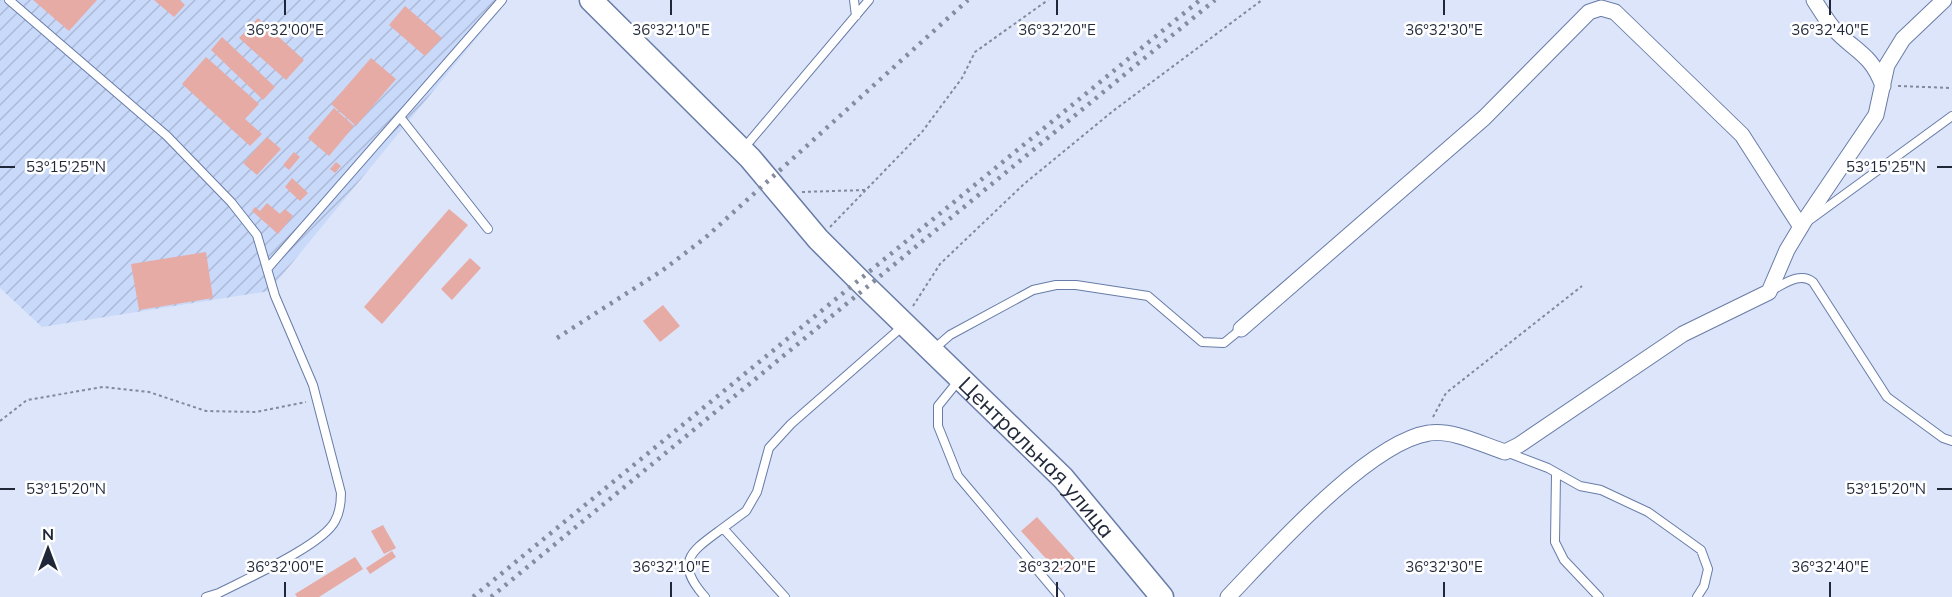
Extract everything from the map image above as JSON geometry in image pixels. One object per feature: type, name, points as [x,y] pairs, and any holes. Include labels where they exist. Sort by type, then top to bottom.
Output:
[{"type":"street","name":"Центральная улица","points":[[591,0],[742,150],[818,239],[902,324],[1062,478],[1162,597]]},
{"type":"street","points":[[1814,0],[1833,28],[1870,60],[1876,68],[1882,86]]},
{"type":"street","points":[[1228,597],[1295,528],[1382,452],[1407,438],[1431,432],[1455,436],[1504,452],[1520,445],[1683,333],[1769,292],[1801,227],[1876,115],[1887,65],[1903,39],[1944,0]]},
{"type":"street","points":[[1241,329],[1484,118],[1589,12],[1601,8],[1615,12],[1742,135],[1801,227]]},
{"type":"lane","points":[[9,0],[167,136],[231,202],[256,235],[317,400],[341,493],[341,503],[335,522],[317,540],[219,593],[206,597]]},
{"type":"lane","points":[[267,269],[502,0]]},
{"type":"lane","points":[[854,0],[856,16]]},
{"type":"lane","points":[[742,150],[869,0]]},
{"type":"lane","points":[[1801,227],[1952,116]]},
{"type":"lane","points":[[400,117],[488,229]]},
{"type":"lane","points":[[1769,292],[1800,277],[1808,277],[1887,397],[1943,438],[1952,441]]},
{"type":"lane","points":[[931,352],[950,335],[1033,290],[1056,285],[1076,285],[1148,296],[1202,342],[1224,343],[1241,329]]},
{"type":"lane","points":[[705,597],[692,582],[688,563],[692,551],[746,511],[757,492],[769,448],[791,424],[902,324]]},
{"type":"lane","points":[[960,380],[938,406],[938,426],[958,476],[1060,597]]},
{"type":"lane","points":[[1504,452],[1548,468],[1556,475],[1580,486],[1601,490],[1648,512],[1701,550],[1708,569],[1704,586],[1697,597]]},
{"type":"lane","points":[[1556,475],[1555,542],[1564,560],[1599,597]]},
{"type":"lane","points":[[723,528],[785,597]]},
{"type":"path","points":[[818,239],[922,132],[962,78],[975,52],[1048,0]]},
{"type":"path","points":[[902,324],[940,264],[1024,184],[1113,111],[1262,0]]},
{"type":"path","points":[[1882,86],[1952,88]]},
{"type":"path","points":[[778,191],[823,193],[867,189]]},
{"type":"path","points":[[1431,432],[1434,415],[1446,393],[1582,286]]},
{"type":"path","points":[[0,421],[27,400],[103,387],[150,392],[206,411],[256,412],[317,400]]},
{"type":"shaded area","points":[[0,0],[508,0],[269,291],[42,327],[0,288]]},
{"type":"building","points":[[33,0],[97,0],[69,31]]},
{"type":"building","points":[[154,0],[180,0],[185,5],[174,17]]},
{"type":"building","points":[[405,6],[442,38],[425,56],[389,25]]},
{"type":"building","points":[[258,18],[304,60],[286,80],[239,38]]},
{"type":"building","points":[[222,37],[275,87],[263,100],[211,50]]},
{"type":"building","points":[[206,57],[259,104],[245,119],[262,134],[250,146],[182,84]]},
{"type":"building","points":[[371,58],[396,79],[356,126],[331,104]]},
{"type":"building","points":[[334,108],[354,126],[329,156],[308,138]]},
{"type":"building","points":[[267,137],[281,149],[257,175],[243,163]]},
{"type":"building","points":[[294,152],[300,157],[289,170],[283,165]]},
{"type":"building","points":[[336,162],[341,166],[335,173],[330,169]]},
{"type":"building","points":[[292,178],[308,193],[300,201],[285,187]]},
{"type":"building","points":[[267,203],[280,214],[285,209],[293,216],[278,234],[252,211],[255,207],[260,211]]},
{"type":"building","points":[[449,209],[468,225],[382,324],[364,307]]},
{"type":"building","points":[[206,252],[213,298],[139,310],[131,264]]},
{"type":"building","points":[[470,258],[481,268],[452,300],[441,289]]},
{"type":"building","points":[[663,305],[680,326],[660,342],[643,321]]},
{"type":"building","points":[[1037,517],[1075,559],[1059,573],[1021,531]]},
{"type":"building","points":[[383,525],[396,548],[384,554],[371,531]]},
{"type":"building","points":[[392,551],[396,557],[370,574],[366,568]]},
{"type":"building","points":[[355,557],[363,569],[319,597],[297,597],[295,594]]},
{"type":"railway","points":[[557,338],[663,270],[705,238],[968,0]]},
{"type":"railway","points":[[473,597],[1200,0]]},
{"type":"railway","points":[[491,597],[1215,0]]}]
